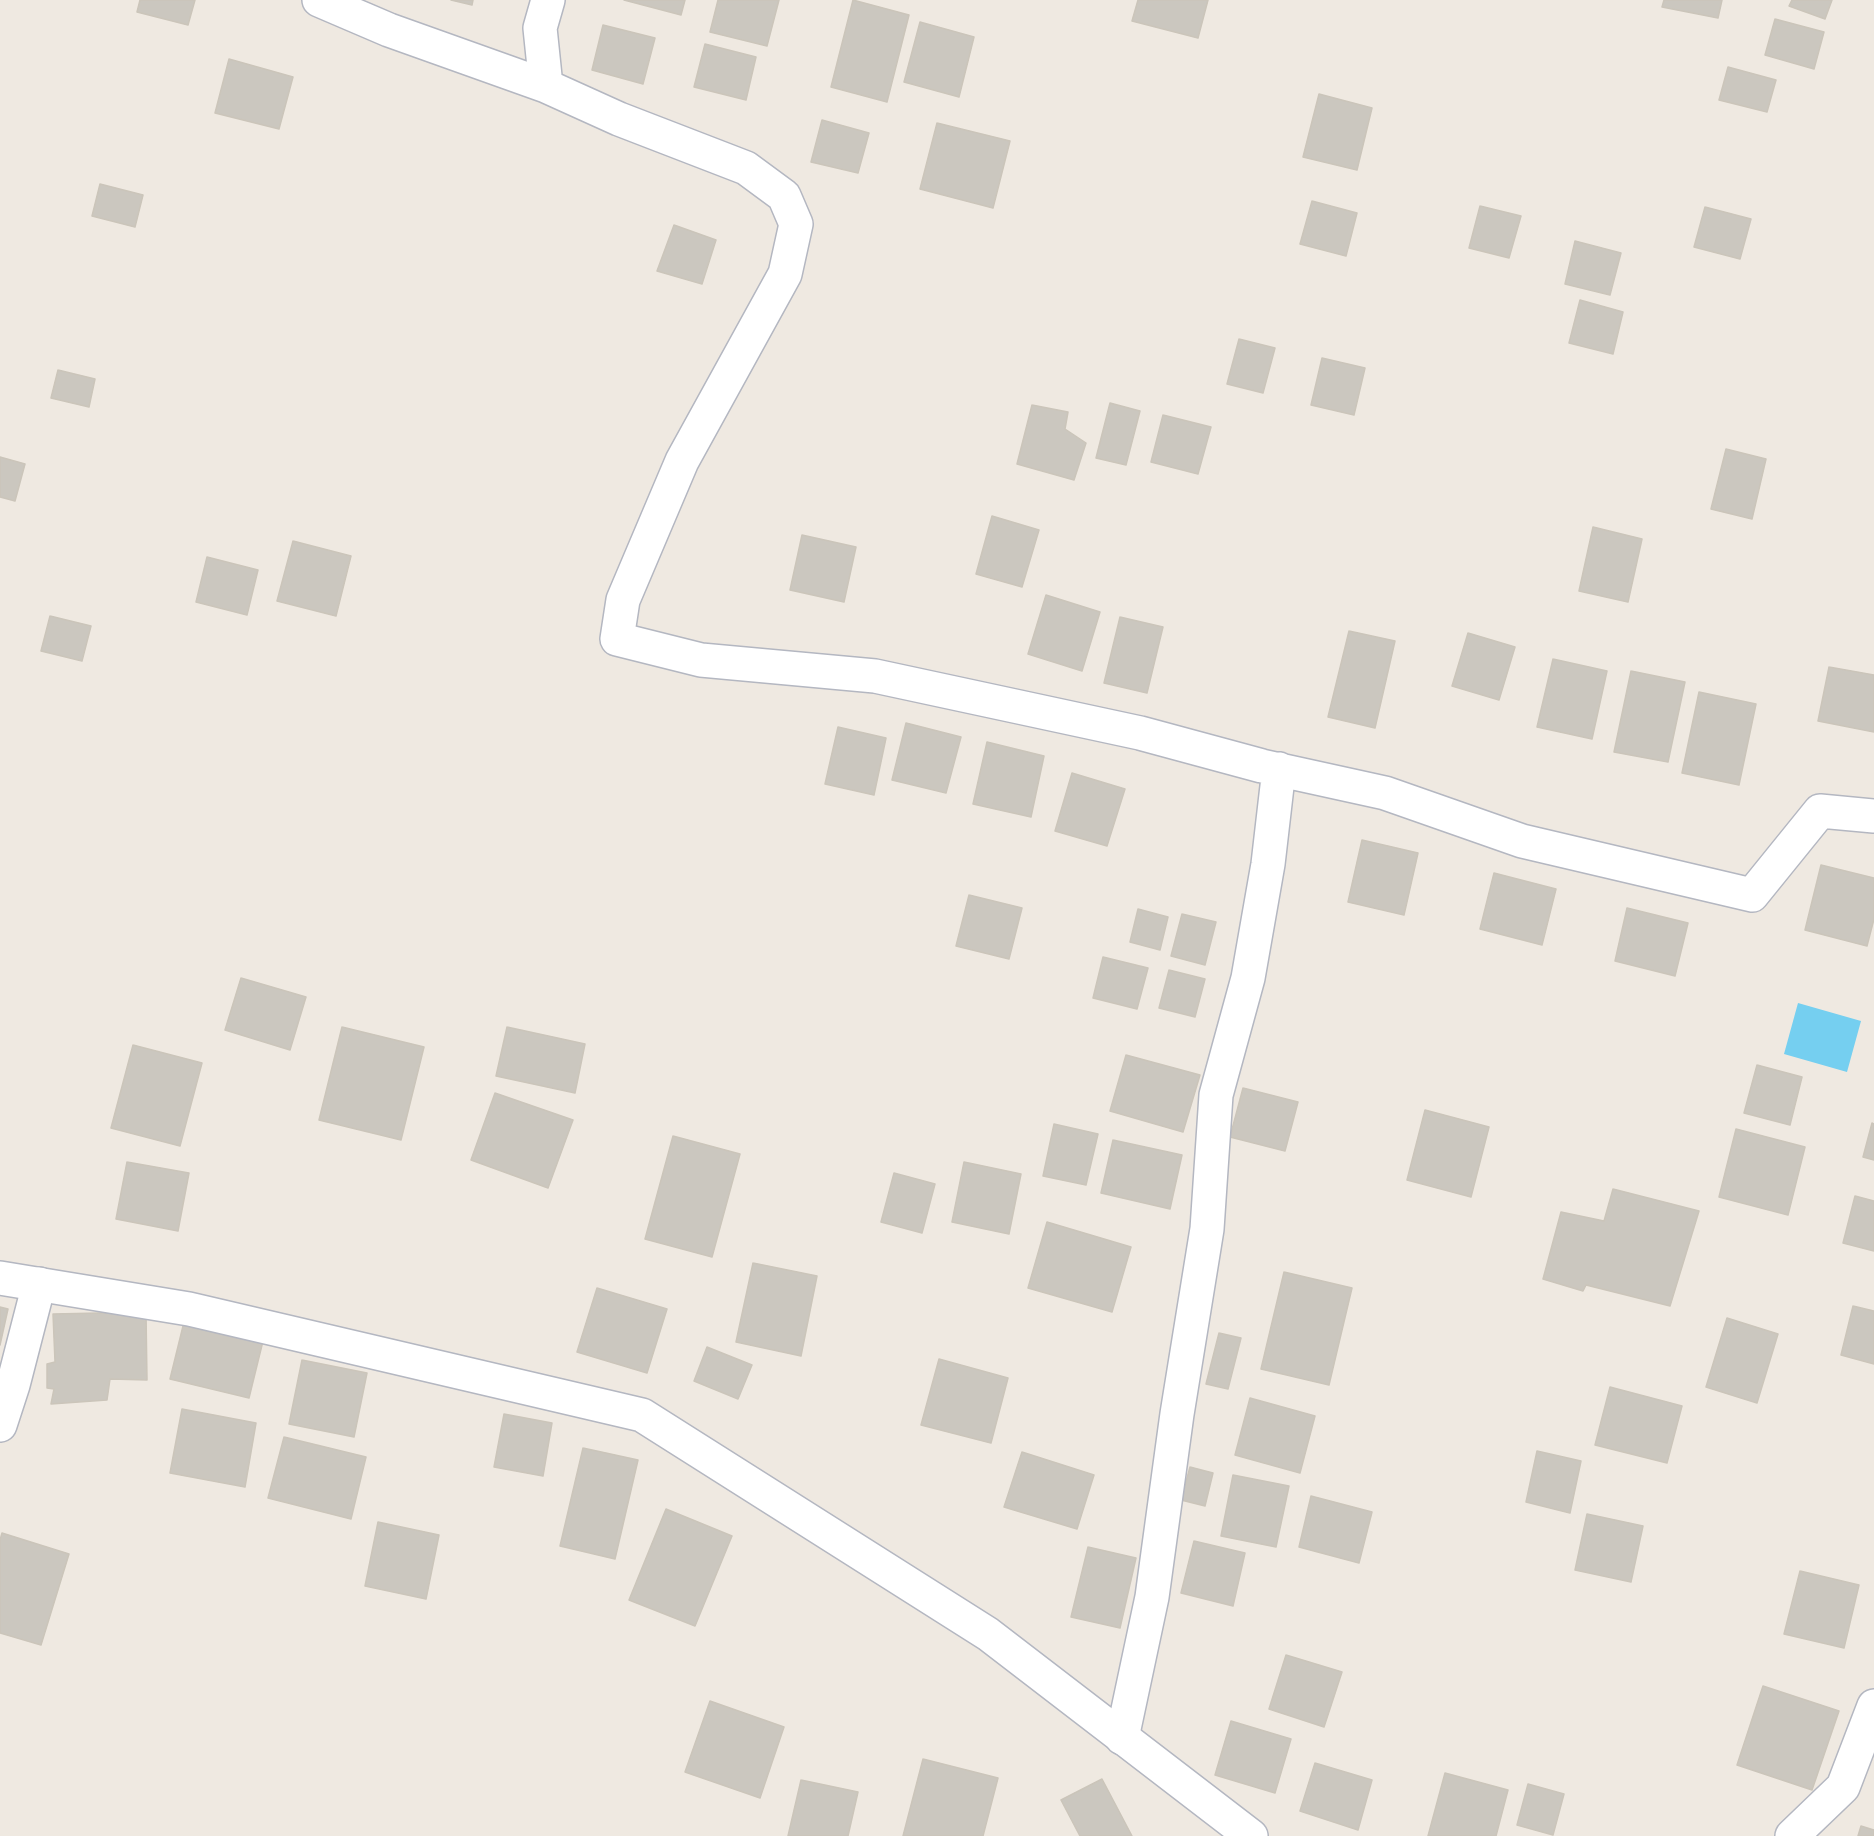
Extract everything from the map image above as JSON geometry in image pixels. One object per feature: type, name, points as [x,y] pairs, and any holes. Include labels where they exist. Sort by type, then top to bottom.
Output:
[{"type":"street","points":[[319,0],[389,30],[546,86],[619,118],[746,168],[784,196],[796,224],[785,274],[682,461],[622,600],[617,639],[701,660],[875,676],[1140,733],[1279,769],[1385,793],[1522,841],[1752,895],[1820,811],[1874,816]]},
{"type":"street","points":[[546,86],[540,28],[548,0]]},
{"type":"street","points":[[1122,1738],[1152,1597],[1177,1414],[1207,1229],[1216,1095],[1248,978],[1268,864],[1279,769]]},
{"type":"street","points":[[0,1278],[189,1308],[642,1416],[988,1634],[1251,1836]]},
{"type":"street","points":[[0,1425],[13,1385],[39,1284]]},
{"type":"street","points":[[1792,1836],[1843,1787],[1874,1706]]},
{"type":"water","points":[[1798,1003],[1861,1021],[1847,1072],[1784,1054]]},
{"type":"building","points":[[140,0],[195,0],[188,25],[137,12]]},
{"type":"building","points":[[451,0],[473,0],[472,5]]},
{"type":"building","points":[[624,0],[685,0],[681,15]]},
{"type":"building","points":[[718,0],[779,0],[767,46],[710,32]]},
{"type":"building","points":[[853,0],[909,15],[887,102],[831,87]]},
{"type":"building","points":[[1138,0],[1208,0],[1198,38],[1132,21]]},
{"type":"building","points":[[1664,0],[1722,0],[1718,18],[1662,7]]},
{"type":"building","points":[[1792,0],[1832,0],[1825,19],[1789,6]]},
{"type":"building","points":[[1775,19],[1824,32],[1814,69],[1765,55]]},
{"type":"building","points":[[920,22],[974,37],[959,97],[904,82]]},
{"type":"building","points":[[603,25],[655,38],[643,84],[592,70]]},
{"type":"building","points":[[705,44],[756,57],[746,100],[694,87]]},
{"type":"building","points":[[229,59],[293,77],[279,129],[215,113]]},
{"type":"building","points":[[1728,67],[1776,80],[1767,112],[1719,100]]},
{"type":"building","points":[[1319,94],[1372,108],[1357,170],[1303,157]]},
{"type":"building","points":[[822,120],[869,133],[858,173],[811,162]]},
{"type":"building","points":[[937,123],[1010,141],[993,208],[920,189]]},
{"type":"building","points":[[100,184],[143,195],[135,227],[92,216]]},
{"type":"building","points":[[1312,201],[1357,213],[1346,256],[1300,244]]},
{"type":"building","points":[[1480,206],[1521,216],[1509,258],[1469,248]]},
{"type":"building","points":[[1705,207],[1751,219],[1740,259],[1694,247]]},
{"type":"building","points":[[674,225],[716,240],[702,284],[657,271]]},
{"type":"building","points":[[1575,241],[1621,253],[1610,295],[1565,284]]},
{"type":"building","points":[[1580,300],[1623,312],[1613,354],[1569,343]]},
{"type":"building","points":[[1239,339],[1275,348],[1263,393],[1227,384]]},
{"type":"building","points":[[1322,358],[1365,368],[1354,415],[1311,405]]},
{"type":"building","points":[[58,370],[95,379],[89,407],[51,398]]},
{"type":"building","points":[[1110,403],[1140,411],[1126,465],[1096,458]]},
{"type":"building","points":[[1032,405],[1068,412],[1065,429],[1086,443],[1074,480],[1017,464]]},
{"type":"building","points":[[1163,415],[1211,427],[1198,474],[1151,462]]},
{"type":"building","points":[[1726,449],[1766,459],[1752,519],[1711,509]]},
{"type":"building","points":[[0,457],[25,464],[15,501],[0,497]]},
{"type":"building","points":[[992,516],[1039,530],[1022,587],[976,574]]},
{"type":"building","points":[[1593,527],[1642,539],[1628,602],[1579,591]]},
{"type":"building","points":[[802,535],[856,547],[844,602],[790,590]]},
{"type":"building","points":[[293,541],[351,556],[336,616],[277,601]]},
{"type":"building","points":[[207,557],[258,570],[247,615],[196,602]]},
{"type":"building","points":[[1046,595],[1100,612],[1082,671],[1028,654]]},
{"type":"building","points":[[50,616],[91,626],[82,661],[41,651]]},
{"type":"building","points":[[1120,617],[1163,627],[1147,693],[1104,683]]},
{"type":"building","points":[[1349,631],[1395,641],[1375,728],[1328,717]]},
{"type":"building","points":[[1468,633],[1515,647],[1499,700],[1452,686]]},
{"type":"building","points":[[1553,659],[1607,671],[1592,739],[1537,727]]},
{"type":"building","points":[[1829,667],[1874,675],[1874,732],[1818,721]]},
{"type":"building","points":[[1631,671],[1685,682],[1668,762],[1614,752]]},
{"type":"building","points":[[1699,692],[1756,704],[1739,785],[1682,773]]},
{"type":"building","points":[[906,723],[961,737],[946,793],[892,780]]},
{"type":"building","points":[[838,727],[886,738],[874,795],[825,784]]},
{"type":"building","points":[[987,742],[1044,756],[1031,817],[973,804]]},
{"type":"building","points":[[1072,773],[1125,789],[1107,846],[1055,831]]},
{"type":"building","points":[[1362,840],[1418,853],[1404,915],[1348,902]]},
{"type":"building","points":[[1821,865],[1874,878],[1874,919],[1867,946],[1805,930]]},
{"type":"building","points":[[1494,873],[1556,889],[1542,945],[1480,929]]},
{"type":"building","points":[[969,895],[1022,908],[1009,959],[956,946]]},
{"type":"building","points":[[1627,908],[1688,923],[1675,976],[1615,961]]},
{"type":"building","points":[[1138,909],[1168,917],[1160,950],[1130,942]]},
{"type":"building","points":[[1182,914],[1216,922],[1205,965],[1171,956]]},
{"type":"building","points":[[1103,957],[1148,968],[1137,1009],[1093,998]]},
{"type":"building","points":[[1169,970],[1205,979],[1195,1017],[1159,1008]]},
{"type":"building","points":[[241,978],[306,997],[290,1050],[225,1030]]},
{"type":"building","points":[[342,1027],[424,1047],[401,1140],[319,1120]]},
{"type":"building","points":[[507,1027],[585,1044],[575,1093],[496,1076]]},
{"type":"building","points":[[133,1045],[202,1063],[180,1146],[111,1128]]},
{"type":"building","points":[[1126,1055],[1200,1075],[1183,1132],[1110,1111]]},
{"type":"building","points":[[1757,1065],[1802,1077],[1790,1125],[1744,1113]]},
{"type":"building","points":[[1243,1088],[1298,1102],[1285,1151],[1230,1137]]},
{"type":"building","points":[[495,1093],[573,1120],[548,1188],[471,1160]]},
{"type":"building","points":[[1425,1110],[1489,1127],[1471,1197],[1407,1180]]},
{"type":"building","points":[[1872,1123],[1874,1124],[1874,1160],[1863,1157]]},
{"type":"building","points":[[1054,1124],[1098,1134],[1086,1185],[1043,1176]]},
{"type":"building","points":[[1736,1129],[1805,1147],[1788,1215],[1719,1197]]},
{"type":"building","points":[[673,1136],[740,1154],[712,1257],[645,1239]]},
{"type":"building","points":[[1113,1140],[1182,1155],[1170,1209],[1101,1193]]},
{"type":"building","points":[[127,1162],[189,1173],[178,1231],[116,1219]]},
{"type":"building","points":[[964,1162],[1021,1174],[1009,1234],[952,1222]]},
{"type":"building","points":[[894,1173],[935,1184],[922,1233],[881,1222]]},
{"type":"building","points":[[1613,1189],[1699,1211],[1670,1306],[1586,1285],[1583,1291],[1543,1279],[1561,1212],[1604,1221]]},
{"type":"building","points":[[1855,1196],[1874,1201],[1874,1251],[1843,1243]]},
{"type":"building","points":[[1047,1222],[1131,1247],[1112,1312],[1028,1288]]},
{"type":"building","points":[[753,1263],[817,1276],[801,1356],[736,1342]]},
{"type":"building","points":[[1284,1272],[1352,1288],[1329,1385],[1261,1369]]},
{"type":"building","points":[[597,1288],[667,1309],[647,1373],[577,1352]]},
{"type":"building","points":[[1853,1306],[1874,1311],[1874,1364],[1841,1355]]},
{"type":"building","points":[[0,1307],[8,1309],[0,1345]]},
{"type":"building","points":[[146,1312],[147,1380],[110,1379],[107,1400],[51,1404],[54,1389],[47,1388],[47,1364],[55,1362],[53,1314]]},
{"type":"building","points":[[1727,1318],[1778,1334],[1757,1403],[1706,1387]]},
{"type":"building","points":[[184,1322],[263,1341],[249,1398],[170,1379]]},
{"type":"building","points":[[1219,1333],[1241,1338],[1228,1389],[1206,1384]]},
{"type":"building","points":[[707,1347],[752,1365],[738,1399],[694,1381]]},
{"type":"building","points":[[939,1359],[1008,1378],[991,1443],[921,1425]]},
{"type":"building","points":[[302,1360],[367,1373],[354,1437],[289,1424]]},
{"type":"building","points":[[1610,1387],[1682,1406],[1667,1463],[1595,1445]]},
{"type":"building","points":[[1250,1398],[1315,1416],[1300,1473],[1235,1455]]},
{"type":"building","points":[[182,1409],[256,1423],[245,1487],[170,1473]]},
{"type":"building","points":[[504,1414],[552,1423],[543,1476],[494,1467]]},
{"type":"building","points":[[284,1437],[366,1457],[351,1519],[268,1498]]},
{"type":"building","points":[[583,1448],[638,1460],[615,1559],[560,1546]]},
{"type":"building","points":[[1537,1451],[1581,1461],[1570,1513],[1526,1502]]},
{"type":"building","points":[[1022,1452],[1094,1475],[1077,1529],[1004,1507]]},
{"type":"building","points":[[1190,1467],[1213,1473],[1205,1506],[1181,1500]]},
{"type":"building","points":[[1233,1475],[1289,1486],[1276,1547],[1221,1536]]},
{"type":"building","points":[[1311,1496],[1372,1512],[1359,1563],[1299,1547]]},
{"type":"building","points":[[666,1509],[732,1536],[695,1626],[629,1600]]},
{"type":"building","points":[[1587,1514],[1643,1526],[1631,1582],[1575,1570]]},
{"type":"building","points":[[378,1522],[439,1535],[426,1599],[365,1586]]},
{"type":"building","points":[[2,1533],[69,1554],[41,1645],[0,1633],[0,1540]]},
{"type":"building","points":[[1194,1541],[1245,1553],[1233,1606],[1181,1593]]},
{"type":"building","points":[[1088,1547],[1136,1558],[1120,1628],[1071,1617]]},
{"type":"building","points":[[1800,1571],[1859,1585],[1844,1648],[1784,1634]]},
{"type":"building","points":[[1286,1655],[1342,1672],[1324,1727],[1269,1709]]},
{"type":"building","points":[[1763,1686],[1839,1711],[1812,1790],[1737,1765]]},
{"type":"building","points":[[710,1701],[784,1727],[760,1798],[685,1772]]},
{"type":"building","points":[[1231,1721],[1291,1739],[1275,1793],[1215,1775]]},
{"type":"building","points":[[923,1759],[998,1778],[983,1836],[903,1836]]},
{"type":"building","points":[[1315,1763],[1372,1780],[1358,1830],[1300,1811]]},
{"type":"building","points":[[1445,1773],[1508,1790],[1496,1836],[1428,1836]]},
{"type":"building","points":[[1102,1779],[1132,1836],[1080,1836],[1061,1800]]},
{"type":"building","points":[[801,1780],[858,1792],[848,1836],[788,1836]]},
{"type":"building","points":[[1528,1784],[1564,1794],[1553,1835],[1517,1825]]},
{"type":"building","points":[[1861,1826],[1874,1830],[1874,1836],[1858,1836]]}]
